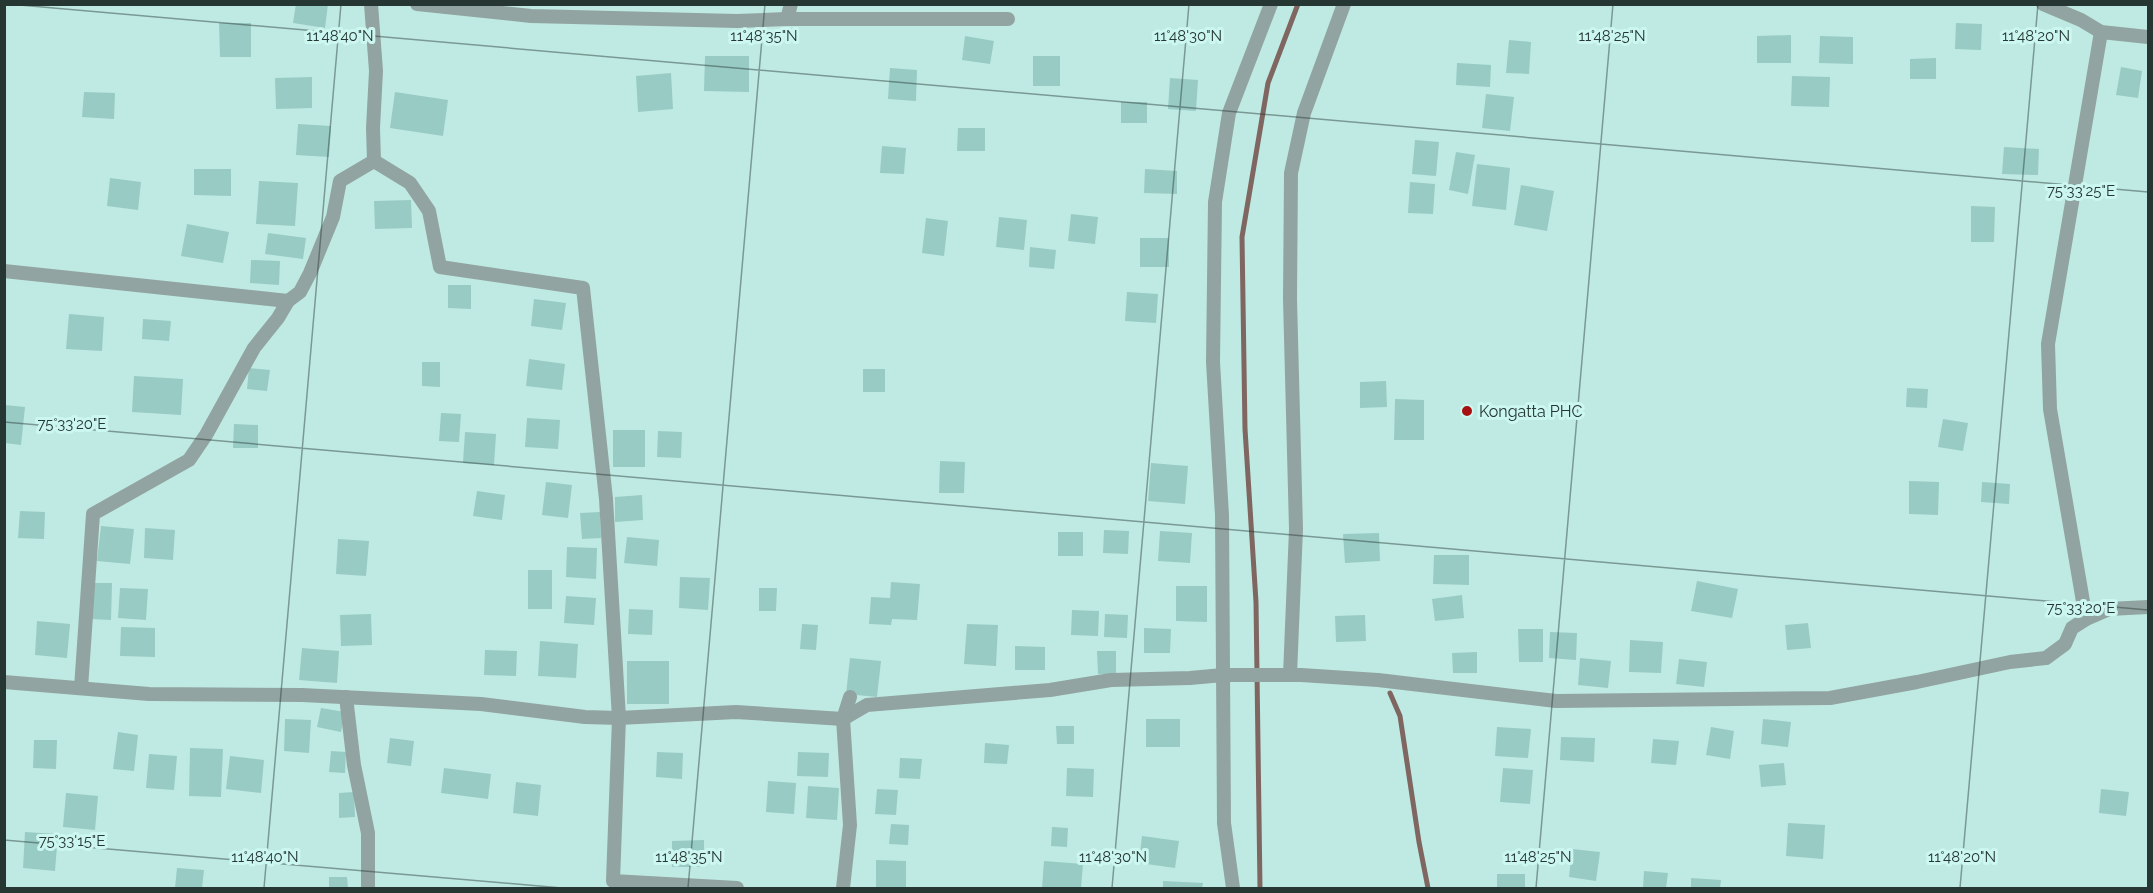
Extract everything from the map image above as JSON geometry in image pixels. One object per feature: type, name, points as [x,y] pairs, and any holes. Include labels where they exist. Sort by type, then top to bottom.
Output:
[{"type":"street","points":[[371,4],[376,71],[374,160]]},
{"type":"street","points":[[417,4],[531,16],[737,21],[1008,19]]},
{"type":"street","points":[[787,19],[791,4]]},
{"type":"street","points":[[1233,888],[1224,823],[1222,515],[1214,362],[1215,202],[1229,113],[1271,4]]},
{"type":"street","points":[[1290,675],[1296,528],[1290,299],[1291,173],[1304,113],[1344,4]]},
{"type":"street","points":[[2043,4],[2081,20],[2101,32],[2148,37]]},
{"type":"street","points":[[2086,619],[2050,409],[2048,344],[2101,32]]},
{"type":"street","points":[[81,688],[93,514],[189,460],[206,435],[254,348],[278,318],[288,301],[300,292],[333,217],[340,181],[374,160]]},
{"type":"street","points":[[374,160],[410,183],[429,211],[440,267],[583,288],[606,499],[619,718],[613,881],[737,888]]},
{"type":"street","points":[[4,271],[288,301]]},
{"type":"street","points":[[4,682],[149,694],[303,695],[481,704],[585,717],[619,718],[736,712],[843,719],[867,705],[1050,690],[1110,680],[1223,675],[1290,675],[1378,680],[1556,701],[1830,698],[2010,662],[2046,658],[2065,644],[2072,628],[2086,619],[2109,609],[2148,607]]},
{"type":"street","points":[[346,697],[354,765],[368,833],[368,888]]},
{"type":"street","points":[[843,888],[850,825],[843,719],[850,697]]},
{"type":"building","points":[[296,4],[328,4],[325,28],[293,23]]},
{"type":"building","points":[[219,23],[251,23],[251,57],[220,57]]},
{"type":"building","points":[[1956,23],[1982,24],[1981,50],[1955,49]]},
{"type":"building","points":[[1791,35],[1791,63],[1757,63],[1757,36]]},
{"type":"building","points":[[965,36],[994,41],[990,64],[962,60]]},
{"type":"building","points":[[1820,36],[1853,37],[1853,64],[1819,63]]},
{"type":"building","points":[[1509,40],[1531,42],[1529,74],[1506,73]]},
{"type":"building","points":[[705,56],[749,56],[749,92],[704,91]]},
{"type":"building","points":[[1033,56],[1060,56],[1060,86],[1033,86]]},
{"type":"building","points":[[1936,58],[1936,79],[1910,79],[1910,59]]},
{"type":"building","points":[[1457,63],[1491,65],[1490,87],[1456,85]]},
{"type":"building","points":[[2121,67],[2142,71],[2138,98],[2116,95]]},
{"type":"building","points":[[890,68],[917,70],[916,101],[888,99]]},
{"type":"building","points":[[671,73],[673,109],[638,112],[636,76]]},
{"type":"building","points":[[1792,76],[1830,77],[1829,107],[1791,106]]},
{"type":"building","points":[[312,77],[312,108],[276,109],[275,78]]},
{"type":"building","points":[[1170,78],[1198,80],[1196,111],[1168,109]]},
{"type":"building","points":[[84,92],[115,93],[114,119],[82,117]]},
{"type":"building","points":[[395,92],[448,100],[443,136],[390,128]]},
{"type":"building","points":[[1486,94],[1514,97],[1510,131],[1482,128]]},
{"type":"building","points":[[1121,102],[1147,102],[1147,123],[1121,123]]},
{"type":"building","points":[[298,124],[331,126],[329,157],[296,155]]},
{"type":"building","points":[[958,128],[985,128],[985,151],[957,151]]},
{"type":"building","points":[[1415,140],[1439,142],[1436,176],[1412,174]]},
{"type":"building","points":[[882,146],[906,148],[904,174],[880,173]]},
{"type":"building","points":[[2004,147],[2039,149],[2038,175],[2002,174]]},
{"type":"building","points":[[1456,152],[1475,155],[1468,194],[1449,190]]},
{"type":"building","points":[[1477,164],[1510,168],[1506,210],[1472,206]]},
{"type":"building","points":[[194,169],[231,169],[231,196],[194,195]]},
{"type":"building","points":[[1145,169],[1177,171],[1177,194],[1144,193]]},
{"type":"building","points":[[110,178],[141,182],[138,210],[107,206]]},
{"type":"building","points":[[259,181],[298,183],[295,226],[256,224]]},
{"type":"building","points":[[1410,182],[1435,184],[1433,214],[1408,213]]},
{"type":"building","points":[[1521,185],[1554,191],[1547,231],[1514,225]]},
{"type":"building","points":[[411,200],[412,228],[375,229],[374,201]]},
{"type":"building","points":[[1971,206],[1995,207],[1994,242],[1971,242]]},
{"type":"building","points":[[1071,214],[1098,217],[1095,244],[1068,241]]},
{"type":"building","points":[[999,217],[1027,220],[1024,250],[996,247]]},
{"type":"building","points":[[926,218],[948,221],[944,256],[922,253]]},
{"type":"building","points":[[187,224],[229,232],[223,263],[181,256]]},
{"type":"building","points":[[268,233],[306,238],[303,259],[265,254]]},
{"type":"building","points":[[1140,238],[1169,238],[1169,267],[1140,267]]},
{"type":"building","points":[[1030,247],[1056,250],[1054,269],[1029,267]]},
{"type":"building","points":[[251,260],[280,261],[279,285],[250,283]]},
{"type":"building","points":[[448,285],[471,285],[471,309],[448,308]]},
{"type":"building","points":[[1127,292],[1158,294],[1156,323],[1125,321]]},
{"type":"building","points":[[534,299],[566,303],[562,330],[531,326]]},
{"type":"building","points":[[69,314],[104,317],[102,351],[66,349]]},
{"type":"building","points":[[143,319],[171,321],[169,341],[142,339]]},
{"type":"building","points":[[529,359],[565,364],[562,390],[526,386]]},
{"type":"building","points":[[422,362],[440,362],[440,387],[422,386]]},
{"type":"building","points":[[249,368],[270,370],[267,391],[247,389]]},
{"type":"building","points":[[863,369],[885,369],[885,392],[863,392]]},
{"type":"building","points":[[134,376],[183,379],[181,415],[132,412]]},
{"type":"building","points":[[1386,381],[1387,407],[1360,408],[1360,382]]},
{"type":"building","points":[[1907,388],[1928,389],[1927,408],[1906,407]]},
{"type":"building","points":[[1395,399],[1424,400],[1424,440],[1394,440]]},
{"type":"building","points":[[5,405],[25,407],[21,445],[5,443]]},
{"type":"building","points":[[441,413],[461,414],[459,442],[439,441]]},
{"type":"building","points":[[527,418],[560,420],[558,449],[525,447]]},
{"type":"building","points":[[1943,419],[1968,423],[1963,451],[1938,447]]},
{"type":"building","points":[[234,424],[258,425],[258,448],[233,448]]},
{"type":"building","points":[[613,430],[645,430],[645,467],[613,467]]},
{"type":"building","points":[[658,431],[682,432],[681,458],[657,457]]},
{"type":"building","points":[[465,432],[496,434],[494,465],[463,463]]},
{"type":"building","points":[[940,461],[965,462],[964,493],[939,493]]},
{"type":"building","points":[[1151,463],[1188,466],[1185,504],[1148,501]]},
{"type":"building","points":[[1909,481],[1939,482],[1938,515],[1909,514]]},
{"type":"building","points":[[546,482],[572,485],[568,518],[542,515]]},
{"type":"building","points":[[1982,482],[2010,484],[2009,504],[1981,502]]},
{"type":"building","points":[[477,491],[505,495],[502,520],[473,516]]},
{"type":"building","points":[[642,495],[643,520],[615,522],[615,497]]},
{"type":"building","points":[[20,511],[45,512],[44,539],[18,538]]},
{"type":"building","points":[[600,512],[601,538],[582,539],[580,513]]},
{"type":"building","points":[[101,526],[134,529],[130,564],[97,561]]},
{"type":"building","points":[[145,528],[175,530],[173,560],[144,558]]},
{"type":"building","points":[[1104,530],[1129,531],[1128,554],[1103,553]]},
{"type":"building","points":[[1160,531],[1192,533],[1190,563],[1158,561]]},
{"type":"building","points":[[1058,532],[1083,532],[1083,556],[1058,556]]},
{"type":"building","points":[[1379,533],[1380,561],[1345,563],[1343,534]]},
{"type":"building","points":[[627,537],[659,540],[657,566],[624,563]]},
{"type":"building","points":[[338,539],[369,541],[366,576],[336,574]]},
{"type":"building","points":[[567,547],[597,548],[596,579],[566,577]]},
{"type":"building","points":[[1434,555],[1469,555],[1469,585],[1433,584]]},
{"type":"building","points":[[528,570],[552,570],[552,609],[528,609]]},
{"type":"building","points":[[680,577],[710,578],[708,610],[679,608]]},
{"type":"building","points":[[1697,581],[1738,589],[1732,618],[1691,611]]},
{"type":"building","points":[[891,582],[920,584],[917,620],[892,619],[891,625],[869,624],[871,597],[890,598]]},
{"type":"building","points":[[92,583],[112,583],[111,620],[90,619]]},
{"type":"building","points":[[1176,586],[1207,586],[1207,622],[1176,621]]},
{"type":"building","points":[[120,588],[148,589],[146,620],[118,618]]},
{"type":"building","points":[[759,588],[777,588],[776,611],[759,611]]},
{"type":"building","points":[[1462,595],[1464,618],[1435,621],[1432,599]]},
{"type":"building","points":[[566,596],[596,598],[594,625],[564,623]]},
{"type":"building","points":[[629,609],[653,610],[652,635],[628,634]]},
{"type":"building","points":[[1072,610],[1099,611],[1098,636],[1071,635]]},
{"type":"building","points":[[371,614],[372,645],[341,646],[340,615]]},
{"type":"building","points":[[1105,614],[1128,615],[1127,638],[1104,637]]},
{"type":"building","points":[[1365,615],[1366,641],[1336,642],[1335,616]]},
{"type":"building","points":[[37,621],[70,624],[67,658],[35,655]]},
{"type":"building","points":[[1808,623],[1811,648],[1787,650],[1785,625]]},
{"type":"building","points":[[802,624],[818,625],[816,650],[800,649]]},
{"type":"building","points":[[967,624],[998,625],[996,666],[964,664]]},
{"type":"building","points":[[121,627],[155,628],[155,657],[120,656]]},
{"type":"building","points":[[1144,628],[1171,629],[1170,653],[1144,653]]},
{"type":"building","points":[[1518,629],[1543,629],[1543,662],[1519,662]]},
{"type":"building","points":[[1550,632],[1577,633],[1576,660],[1549,658]]},
{"type":"building","points":[[1630,640],[1663,642],[1661,673],[1629,672]]},
{"type":"building","points":[[540,641],[578,644],[576,678],[538,676]]},
{"type":"building","points":[[1015,646],[1045,647],[1045,670],[1015,670]]},
{"type":"building","points":[[302,648],[339,651],[337,683],[299,680]]},
{"type":"building","points":[[485,650],[517,651],[516,676],[484,675]]},
{"type":"building","points":[[1097,651],[1116,651],[1116,674],[1098,674]]},
{"type":"building","points":[[1477,652],[1477,673],[1453,673],[1452,653]]},
{"type":"building","points":[[850,658],[881,661],[877,697],[846,694]]},
{"type":"building","points":[[1580,658],[1611,661],[1608,688],[1578,685]]},
{"type":"building","points":[[1679,659],[1707,662],[1704,687],[1676,684]]},
{"type":"building","points":[[627,661],[669,661],[669,704],[627,704]]},
{"type":"building","points":[[321,708],[345,712],[341,732],[317,727]]},
{"type":"building","points":[[285,719],[311,720],[309,753],[284,751]]},
{"type":"building","points":[[1146,719],[1180,719],[1180,747],[1146,747]]},
{"type":"building","points":[[1763,719],[1791,722],[1788,747],[1761,744]]},
{"type":"building","points":[[1056,726],[1074,726],[1074,744],[1057,744]]},
{"type":"building","points":[[1497,727],[1531,729],[1528,758],[1495,756]]},
{"type":"building","points":[[1711,727],[1734,731],[1730,759],[1706,755]]},
{"type":"building","points":[[118,732],[138,735],[134,771],[113,769]]},
{"type":"building","points":[[1561,737],[1595,738],[1594,762],[1560,760]]},
{"type":"building","points":[[390,738],[414,741],[411,766],[387,763]]},
{"type":"building","points":[[1653,739],[1679,741],[1676,765],[1651,763]]},
{"type":"building","points":[[34,740],[57,740],[56,769],[33,768]]},
{"type":"building","points":[[985,743],[1009,745],[1007,764],[984,763]]},
{"type":"building","points":[[190,748],[223,749],[221,797],[189,796]]},
{"type":"building","points":[[331,751],[346,752],[345,773],[329,772]]},
{"type":"building","points":[[657,752],[683,753],[682,779],[656,777]]},
{"type":"building","points":[[798,752],[829,753],[828,777],[797,776]]},
{"type":"building","points":[[149,754],[177,756],[174,790],[146,788]]},
{"type":"building","points":[[230,756],[264,760],[261,793],[226,789]]},
{"type":"building","points":[[900,758],[922,759],[920,779],[899,778]]},
{"type":"building","points":[[1784,763],[1786,785],[1761,787],[1759,765]]},
{"type":"building","points":[[444,768],[491,774],[488,799],[441,793]]},
{"type":"building","points":[[1067,768],[1094,769],[1093,797],[1066,796]]},
{"type":"building","points":[[1503,768],[1533,770],[1530,804],[1500,802]]},
{"type":"building","points":[[768,781],[796,783],[794,814],[766,812]]},
{"type":"building","points":[[516,782],[541,785],[538,816],[513,813]]},
{"type":"building","points":[[808,786],[839,788],[837,820],[806,818]]},
{"type":"building","points":[[877,789],[898,790],[896,815],[875,814]]},
{"type":"building","points":[[2101,789],[2129,792],[2126,816],[2099,813]]},
{"type":"building","points":[[354,792],[355,817],[339,818],[339,793]]},
{"type":"building","points":[[66,793],[98,796],[95,830],[63,827]]},
{"type":"building","points":[[1788,823],[1825,825],[1823,859],[1786,856]]},
{"type":"building","points":[[891,824],[909,825],[908,845],[889,844]]},
{"type":"building","points":[[1052,827],[1068,828],[1067,847],[1051,846]]},
{"type":"building","points":[[25,832],[58,834],[55,871],[23,868]]},
{"type":"building","points":[[1142,836],[1179,841],[1175,868],[1139,863]]},
{"type":"building","points":[[704,840],[704,867],[672,867],[672,841]]},
{"type":"building","points":[[1572,849],[1600,852],[1596,881],[1569,877]]},
{"type":"building","points":[[876,860],[906,861],[906,888],[876,888]]},
{"type":"building","points":[[1044,861],[1083,864],[1081,888],[1042,888]]},
{"type":"building","points":[[177,868],[204,870],[202,888],[175,888]]},
{"type":"building","points":[[1644,871],[1668,873],[1666,888],[1643,888]]},
{"type":"building","points":[[1497,874],[1525,874],[1525,888],[1497,888]]},
{"type":"building","points":[[329,877],[347,877],[348,888],[329,888]]},
{"type":"building","points":[[1691,878],[1721,880],[1720,888],[1691,888]]},
{"type":"building","points":[[1163,881],[1203,883],[1202,888],[1163,888]]},
{"type":"waterway","points":[[1260,888],[1256,602],[1245,429],[1242,237],[1268,83],[1298,4]]},
{"type":"waterway","points":[[1390,693],[1400,716],[1428,888]]},
{"type":"place","name":"Kongatta PHC","points":[[1467,411]]}]
